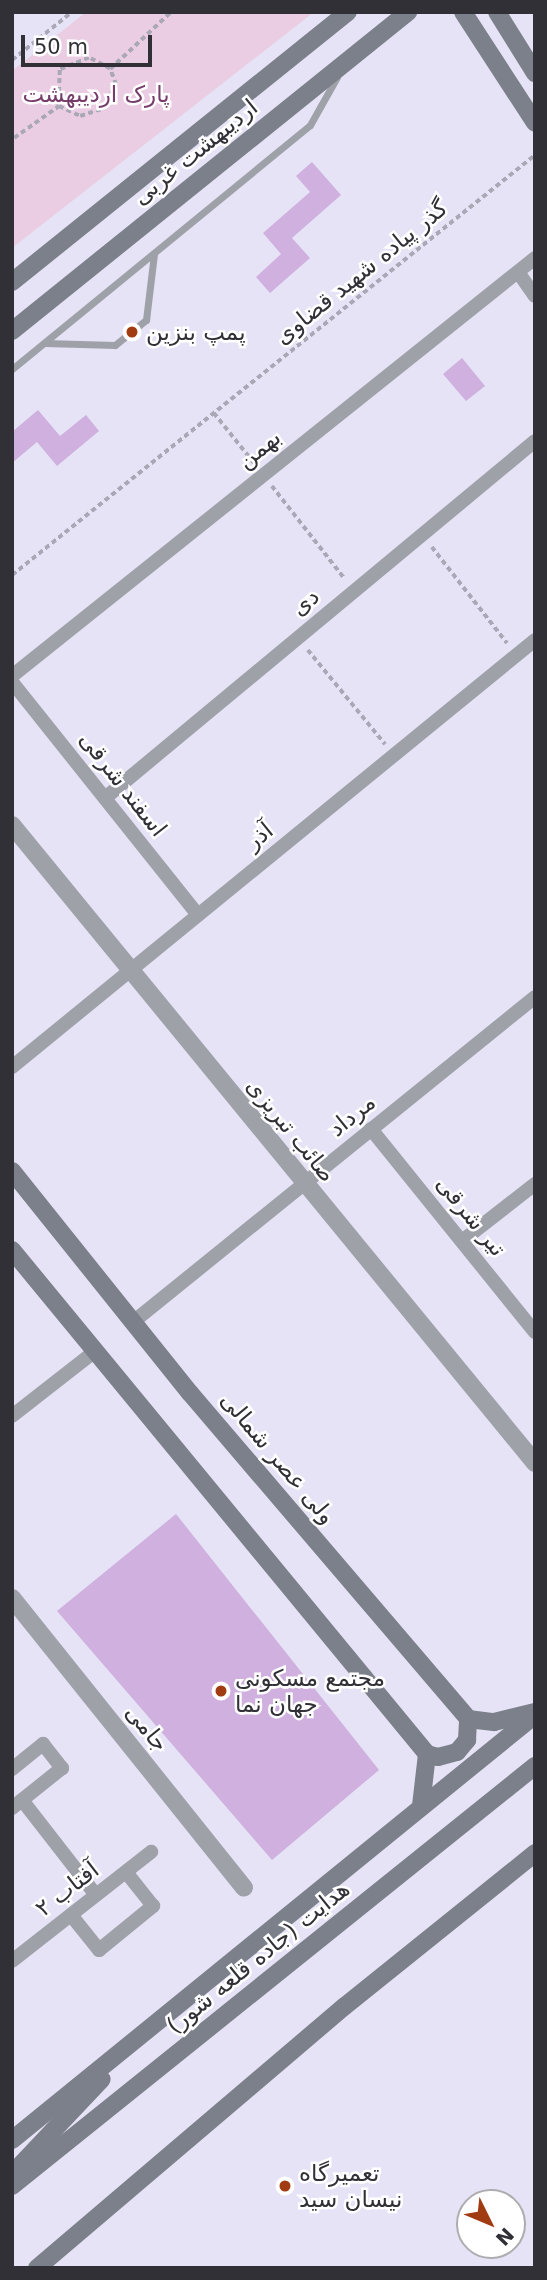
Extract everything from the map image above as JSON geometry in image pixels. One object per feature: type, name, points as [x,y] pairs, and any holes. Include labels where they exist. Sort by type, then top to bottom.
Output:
[{"type":"main road","name":"اردیبهشت غربی","points":[[12,282],[348,12]]},
{"type":"main road","name":"اردیبهشت غربی","points":[[12,331],[408,12]]},
{"type":"main road","points":[[463,12],[535,123]]},
{"type":"main road","points":[[497,12],[535,73]]},
{"type":"main road","name":"ولی عصر شمالی","points":[[12,1171],[133,1322],[468,1719]]},
{"type":"main road","points":[[12,1250],[427,1754],[438,1757],[457,1752],[467,1740],[468,1719],[494,1722],[535,1714]]},
{"type":"main road","points":[[12,2140],[535,1714]]},
{"type":"main road","points":[[421,1805],[427,1754]]},
{"type":"main road","name":"هدایت (جاده قلعه شور)","points":[[12,2186],[535,1766]]},
{"type":"main road","points":[[37,2268],[345,2006],[535,1853]]},
{"type":"main road","points":[[12,2174],[147,2031]]},
{"type":"street","name":"بهمن","points":[[12,676],[535,258]]},
{"type":"street","points":[[518,272],[535,296]]},
{"type":"street","name":"دی","points":[[104,798],[535,441]]},
{"type":"street","name":"آذر","points":[[12,1067],[535,640]]},
{"type":"street","name":"اسفند شرقی","points":[[12,682],[198,915]]},
{"type":"street","name":"صائب تبریزی","points":[[12,825],[535,1463]]},
{"type":"street","name":"مرداد","points":[[133,1322],[535,996]]},
{"type":"street","name":"تیر شرقی","points":[[371,1129],[535,1332]]},
{"type":"street","points":[[462,1241],[535,1184]]},
{"type":"street","points":[[12,1416],[94,1352]]},
{"type":"street","name":"جامی","points":[[12,1598],[244,1888]]},
{"type":"street","points":[[12,1769],[43,1744],[62,1768],[17,1804],[96,1895]]},
{"type":"street","name":"آفتاب ۲","points":[[12,1961],[150,1852]]},
{"type":"street","points":[[71,1915],[99,1950],[153,1906],[126,1872]]},
{"type":"lane","points":[[12,369],[310,125],[346,62]]},
{"type":"lane","points":[[45,343],[115,345],[146,320],[154,253]]},
{"type":"path","points":[[12,60],[72,12]]},
{"type":"path","points":[[110,69],[171,12]]},
{"type":"path","points":[[89,58],[110,69],[116,85],[102,109],[80,116],[59,106],[60,71],[89,58]]},
{"type":"path","points":[[12,158],[13,137],[59,106]]},
{"type":"path","name":"گذر پیاده شهید قضاوی","points":[[12,575],[535,155]]},
{"type":"path","points":[[214,413],[355,590]]},
{"type":"path","points":[[422,534],[516,656]]},
{"type":"path","points":[[298,637],[394,755]]},
{"type":"green space","name":"پارک اردیبهشت","points":[[86,12],[314,12],[12,248],[12,71]]},
{"type":"building","points":[[312,162],[341,195],[292,238],[310,258],[270,293],[256,277],[281,254],[263,233],[310,192],[296,176]]},
{"type":"building","points":[[462,358],[485,386],[466,401],[443,374]]},
{"type":"building","points":[[38,410],[60,436],[86,415],[99,431],[57,466],[37,442],[12,463],[12,432]]},
{"type":"building","name":"مجتمع مسکونی جهان نما","points":[[176,1514],[379,1770],[272,1860],[57,1611]]},
{"type":"place","name":"پمپ بنزین","points":[[132,332]]},
{"type":"place","name":"مجتمع مسکونی جهان نما","points":[[221,1691]]},
{"type":"place","name":"تعمیرگاه نیسان سید","points":[[285,2186]]}]
